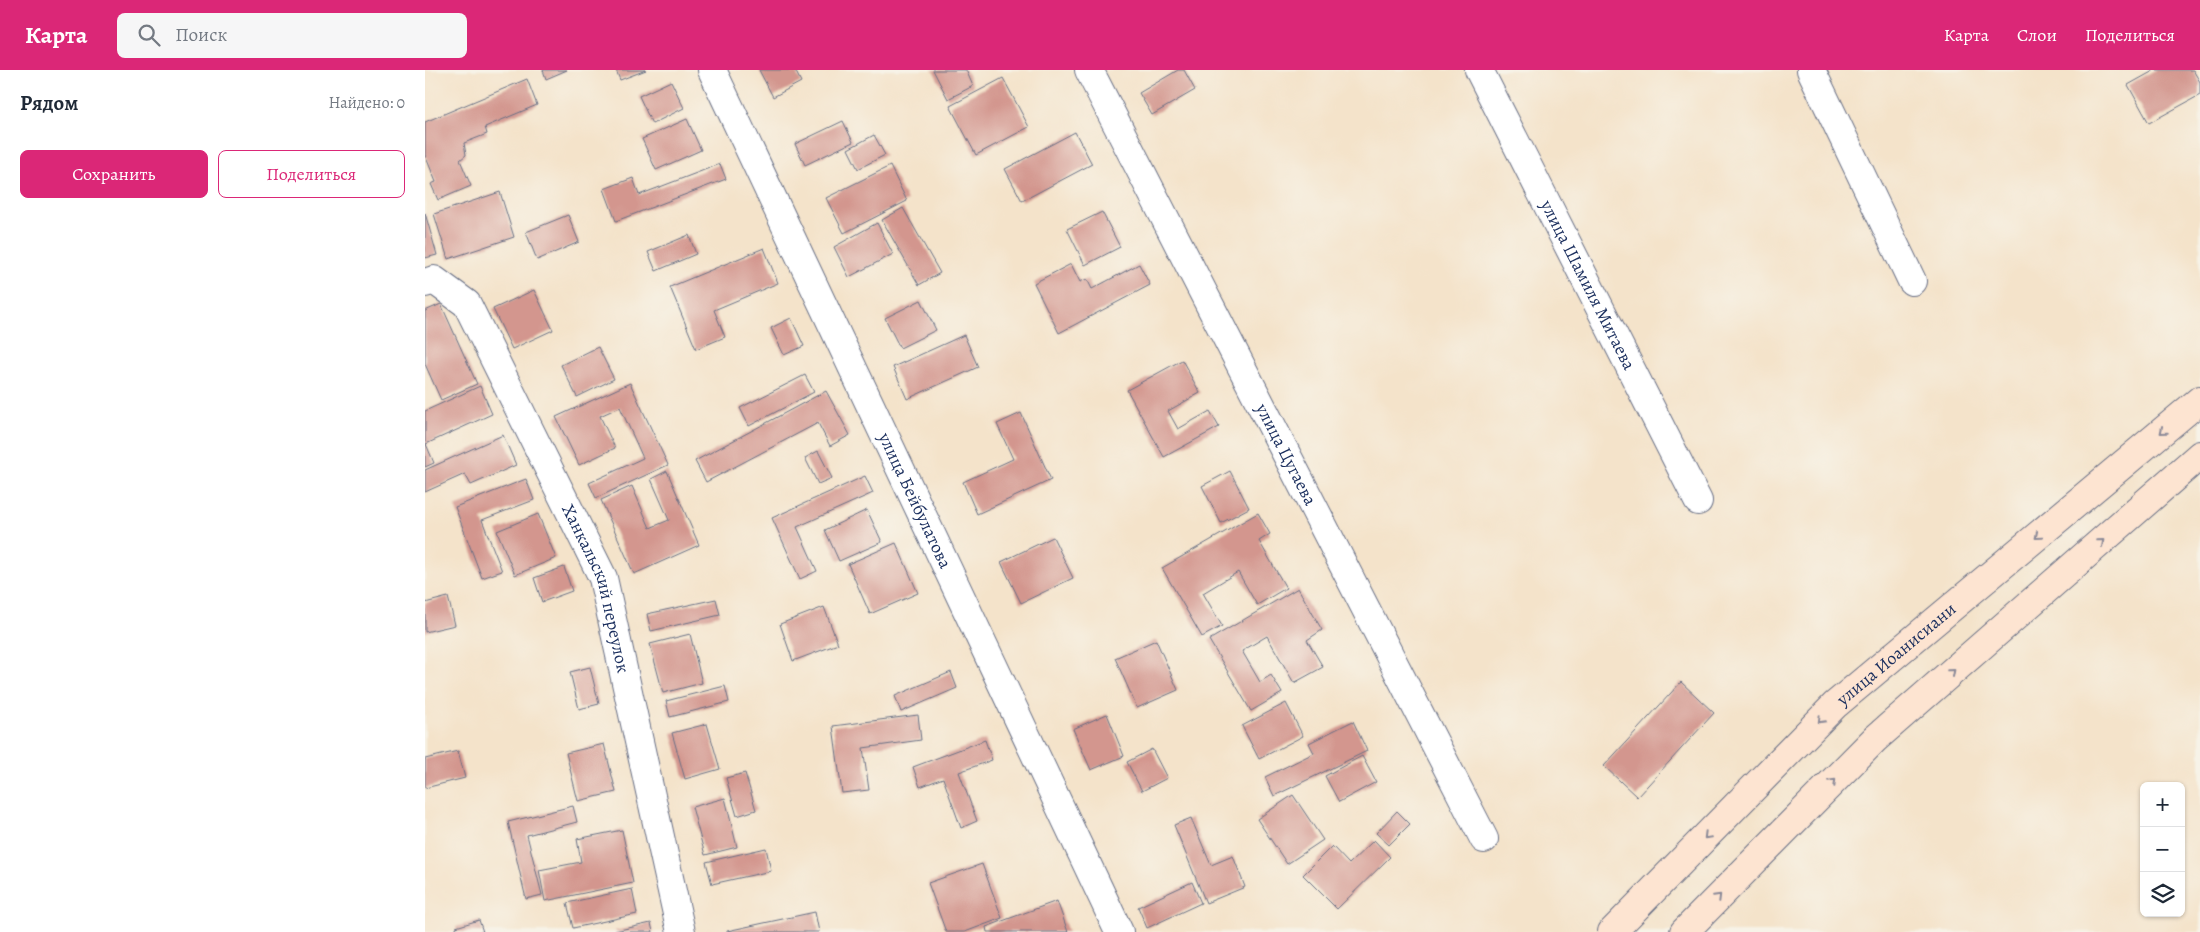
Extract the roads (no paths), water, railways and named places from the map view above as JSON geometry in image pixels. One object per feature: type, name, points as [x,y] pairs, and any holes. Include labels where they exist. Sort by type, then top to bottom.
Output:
[{"type":"main road","name":"улица Иоанисиани","points":[[1612,932],[1835,706],[2200,400]]},
{"type":"main road","points":[[1684,932],[1875,739],[2200,455]]},
{"type":"street","name":"улица Бейбулатова","points":[[712,70],[1119,932]]},
{"type":"street","name":"улица Цугаева","points":[[1089,70],[1483,839]]},
{"type":"street","name":"улица Шамиля Митаева","points":[[1479,70],[1698,501]]},
{"type":"street","points":[[1811,70],[1912,280]]},
{"type":"street","name":"Ханкальский переулок","points":[[429,282],[467,304],[603,578],[681,932]]}]
